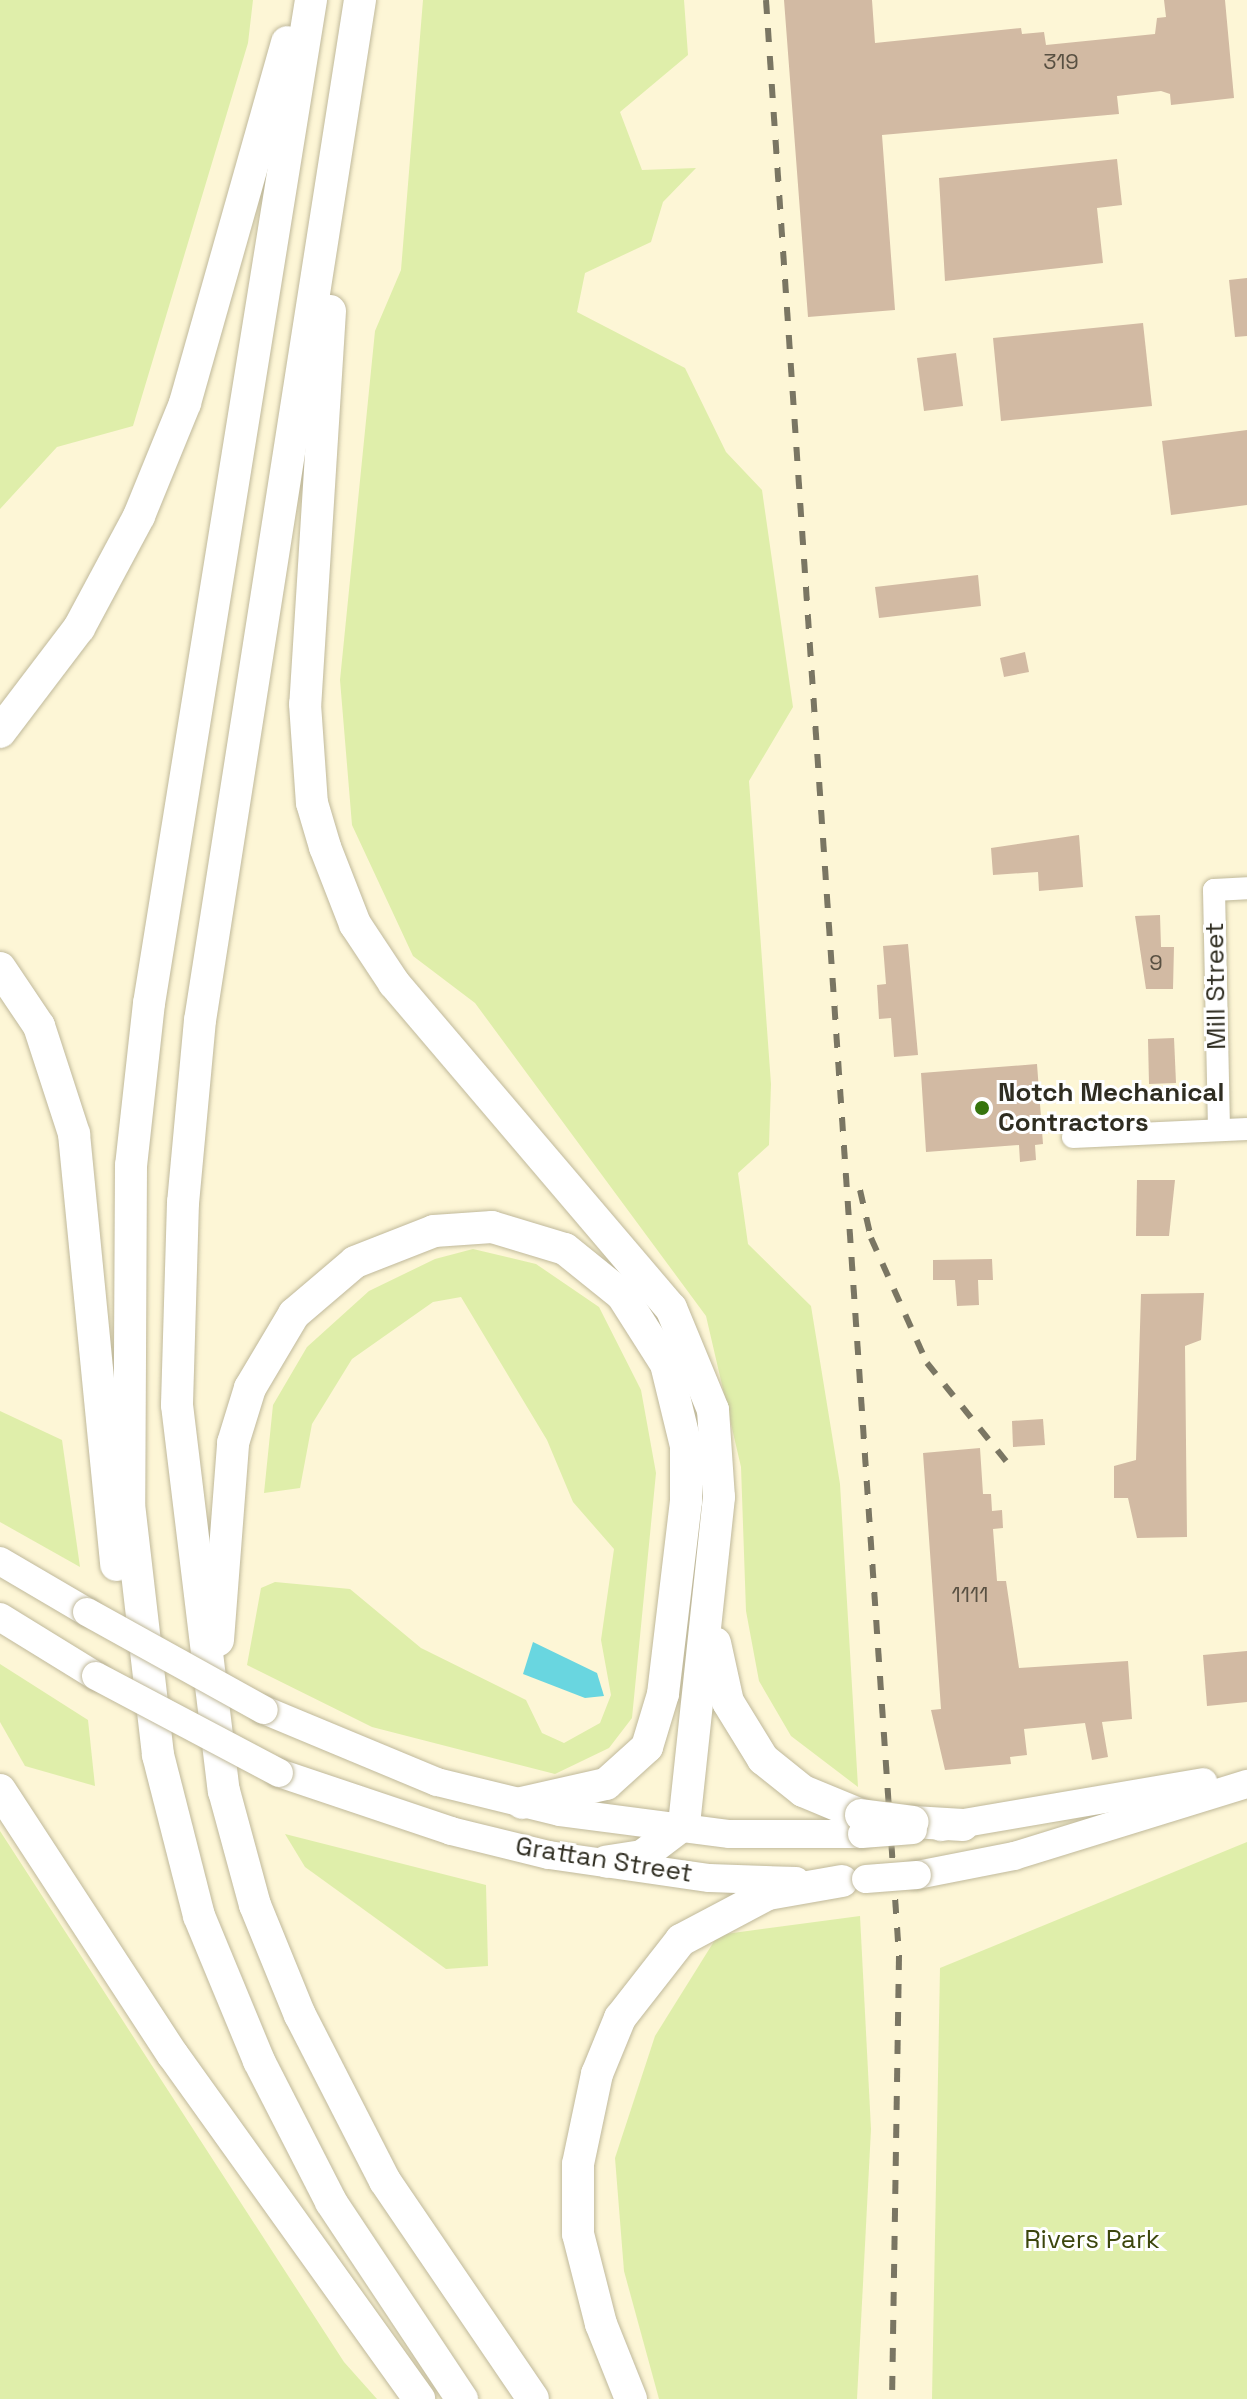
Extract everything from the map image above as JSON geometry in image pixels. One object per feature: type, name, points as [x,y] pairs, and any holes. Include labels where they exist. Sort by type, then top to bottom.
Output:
[{"type":"highway","points":[[0,732],[79,628],[151,488],[185,403],[298,0]]},
{"type":"highway","points":[[158,1755],[129,1504],[131,1165],[160,925],[311,0]]},
{"type":"highway","points":[[360,0],[345,113],[229,813],[183,1202],[179,1434],[224,1791],[269,1943],[348,2112],[426,2248],[533,2399]]},
{"type":"highway","points":[[345,113],[310,594],[305,754],[312,803],[355,924],[394,983],[654,1284],[685,1333],[717,1435],[713,1572],[720,1678],[745,1735],[803,1791],[862,1824],[963,1825]]},
{"type":"highway","points":[[0,968],[39,1026],[68,1105],[109,1531],[158,1755],[199,1916],[259,2061],[331,2202],[462,2399]]},
{"type":"highway","points":[[224,1791],[222,1537],[233,1443],[250,1388],[294,1314],[337,1275],[397,1242],[473,1226],[536,1236],[608,1279],[661,1354],[686,1446],[683,1537],[657,1728],[627,1771],[606,1784],[522,1803]]},
{"type":"highway","points":[[606,1862],[642,1856],[680,1829],[713,1572]]},
{"type":"highway","points":[[0,1790],[173,2055],[419,2399]]},
{"type":"highway","points":[[631,2399],[601,2324],[578,2234],[578,2164],[597,2074],[620,2018],[681,1940],[768,1894],[854,1880]]},
{"type":"main road","name":"Grattan Street","points":[[0,1561],[264,1710],[408,1772],[522,1803],[680,1829],[862,1824]]},
{"type":"main road","name":"Grattan Street","points":[[0,1617],[96,1676],[279,1773],[451,1831],[606,1862],[709,1878],[854,1880],[917,1875],[1014,1856],[1247,1784]]},
{"type":"main road","points":[[963,1825],[1247,1773]]},
{"type":"street","name":"Mill Street","points":[[1219,1129],[1214,890],[1247,888]]},
{"type":"street","points":[[1073,1137],[1247,1129]]},
{"type":"green space","points":[[0,0],[253,0],[248,43],[133,426],[57,447],[0,509]]},
{"type":"green space","points":[[423,0],[684,0],[688,55],[620,112],[642,170],[696,168],[663,202],[651,242],[585,273],[577,312],[685,368],[726,452],[762,490],[793,707],[749,781],[771,1084],[769,1145],[738,1173],[748,1244],[811,1306],[840,1484],[858,1787],[791,1736],[759,1681],[746,1611],[741,1467],[706,1316],[475,1003],[413,956],[352,825],[340,680],[375,331],[401,270]]},
{"type":"green space","points":[[473,1249],[536,1264],[599,1307],[641,1390],[656,1473],[632,1718],[609,1748],[555,1774],[372,1727],[247,1665],[261,1588],[275,1582],[350,1589],[421,1648],[526,1700],[542,1733],[564,1743],[600,1723],[611,1695],[601,1640],[614,1549],[573,1502],[547,1440],[461,1297],[433,1302],[352,1359],[312,1424],[300,1488],[264,1493],[273,1405],[307,1347],[369,1291],[435,1259]]},
{"type":"green space","points":[[0,1411],[62,1440],[80,1567],[0,1522]]},
{"type":"green space","points":[[0,1664],[88,1720],[95,1786],[25,1766],[0,1722]]},
{"type":"green space","points":[[0,1831],[344,2362],[377,2399],[0,2399]]},
{"type":"green space","points":[[285,1834],[486,1885],[488,1966],[446,1969],[305,1867]]},
{"type":"green space","name":"Rivers Park","points":[[1247,1842],[1247,2399],[932,2399],[940,1968]]},
{"type":"green space","points":[[860,1916],[871,2129],[857,2399],[659,2399],[624,2271],[615,2158],[655,2036],[718,1935]]},
{"type":"water","points":[[533,1642],[597,1673],[604,1696],[585,1698],[523,1674]]},
{"type":"building","points":[[784,0],[872,0],[875,43],[1021,28],[1022,34],[1044,32],[1046,45],[1155,34],[1157,18],[1166,17],[1164,0],[1225,0],[1234,98],[1171,105],[1170,94],[1161,91],[1117,96],[1119,114],[882,135],[895,310],[808,317]]},
{"type":"building","points":[[1117,159],[1122,205],[1097,208],[1103,263],[945,281],[939,178]]},
{"type":"building","points":[[1247,278],[1247,336],[1235,337],[1229,280]]},
{"type":"building","points":[[1143,323],[1152,406],[1001,421],[993,338]]},
{"type":"building","points":[[956,353],[963,406],[924,411],[917,358]]},
{"type":"building","points":[[1247,430],[1247,505],[1171,515],[1162,441]]},
{"type":"building","points":[[978,575],[981,606],[879,618],[875,587]]},
{"type":"building","points":[[1025,652],[1029,672],[1004,677],[1000,658]]},
{"type":"building","points":[[1079,835],[1083,887],[1039,891],[1038,872],[993,875],[991,848]]},
{"type":"building","points":[[1160,915],[1161,947],[1174,947],[1173,989],[1146,989],[1135,916]]},
{"type":"building","points":[[908,944],[918,1055],[894,1057],[891,1018],[879,1019],[877,985],[886,984],[883,946]]},
{"type":"building","points":[[1174,1038],[1176,1083],[1149,1084],[1148,1039]]},
{"type":"building","name":"Notch Mechanical Contractors","points":[[1037,1064],[1043,1144],[1035,1145],[1036,1160],[1020,1162],[1019,1145],[926,1152],[921,1073]]},
{"type":"building","points":[[1137,1180],[1175,1180],[1169,1236],[1136,1236]]},
{"type":"building","points":[[992,1259],[993,1280],[978,1280],[979,1305],[957,1306],[955,1280],[933,1280],[933,1260]]},
{"type":"building","points":[[1204,1293],[1201,1340],[1185,1346],[1187,1537],[1137,1538],[1128,1498],[1114,1498],[1114,1466],[1136,1460],[1141,1294]]},
{"type":"building","points":[[1043,1419],[1045,1445],[1013,1447],[1012,1421]]},
{"type":"building","points":[[980,1448],[983,1494],[991,1494],[992,1511],[1002,1510],[1003,1528],[993,1529],[997,1581],[1006,1581],[1019,1668],[1128,1661],[1132,1719],[1102,1722],[1108,1757],[1092,1760],[1085,1723],[1024,1729],[1027,1755],[1010,1757],[1011,1764],[945,1770],[931,1710],[941,1709],[923,1453]]},
{"type":"building","points":[[1247,1651],[1247,1702],[1207,1706],[1203,1655]]},
{"type":"railway","points":[[766,0],[899,1956],[892,2399]]},
{"type":"railway","points":[[860,1190],[871,1238],[927,1363],[1011,1467]]},
{"type":"place","name":"Notch Mechanical Contractors","points":[[982,1108]]}]
